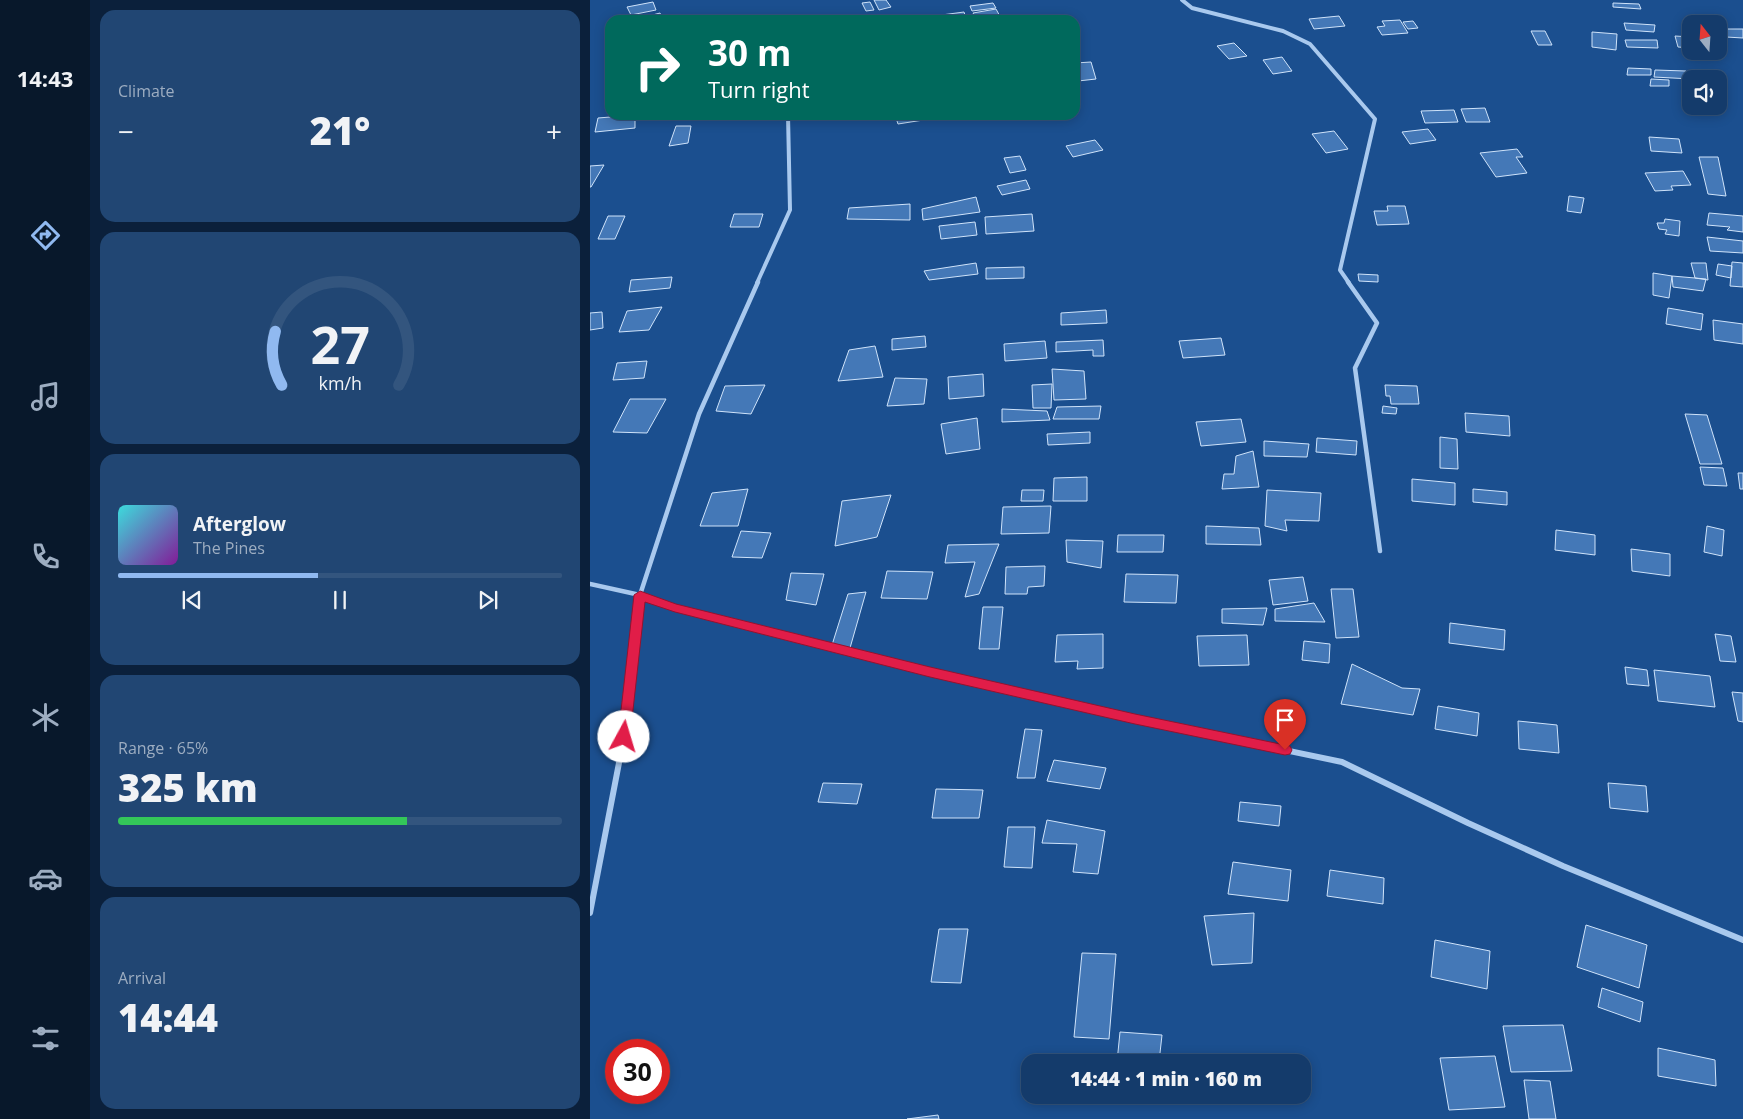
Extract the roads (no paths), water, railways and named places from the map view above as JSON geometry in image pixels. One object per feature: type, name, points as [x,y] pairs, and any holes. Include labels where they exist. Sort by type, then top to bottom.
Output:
[{"type":"street","points":[[1182,0],[1192,8],[1283,31],[1310,44],[1375,119],[1340,270],[1377,323],[1355,368],[1380,551]]},
{"type":"street","points":[[590,913],[624,737],[640,595],[699,414],[790,210],[788,120]]},
{"type":"street","points":[[590,584],[640,595],[675,608],[930,672],[1135,719],[1342,762],[1468,823],[1563,866],[1743,940]]}]
